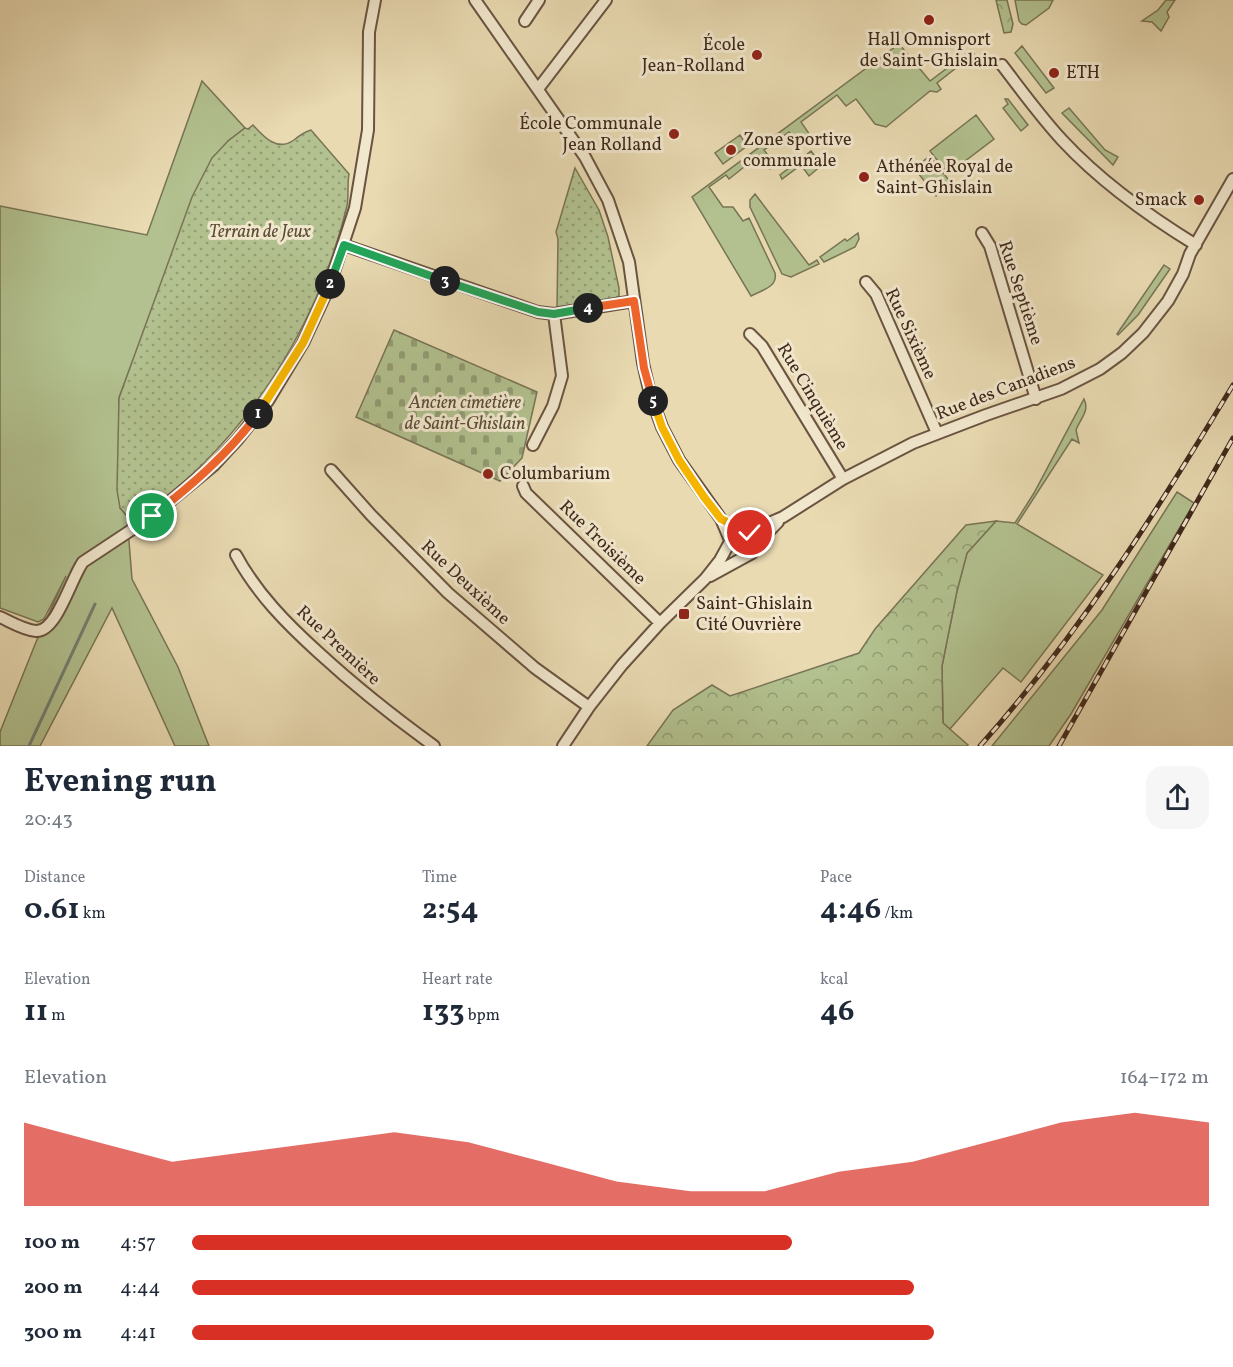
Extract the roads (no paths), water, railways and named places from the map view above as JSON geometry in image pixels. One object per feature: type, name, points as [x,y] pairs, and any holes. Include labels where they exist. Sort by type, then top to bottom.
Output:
[{"type":"street","points":[[0,617],[36,631],[48,627],[56,617],[83,562],[174,499],[214,465],[238,439],[267,401],[303,343],[329,287],[355,207],[368,130],[369,32],[375,0]]},
{"type":"street","points":[[475,0],[596,175],[608,200],[629,262],[644,368],[650,394],[662,427],[679,460],[721,519],[733,553],[743,557]]},
{"type":"street","points":[[525,21],[539,0]]},
{"type":"street","points":[[538,89],[606,0]]},
{"type":"street","points":[[1002,65],[1044,119],[1093,171],[1145,212],[1196,245]]},
{"type":"street","name":"Rue des Canadiens","points":[[563,746],[621,665],[705,579],[735,533],[783,517],[843,479],[889,454],[937,433],[1036,399],[1093,373],[1133,343],[1168,301],[1233,179]]},
{"type":"street","name":"Rue Septième","points":[[982,233],[990,246],[1036,399]]},
{"type":"street","points":[[344,245],[538,312],[554,314],[634,301]]},
{"type":"street","name":"Rue Sixième","points":[[866,282],[876,294],[937,433]]},
{"type":"street","points":[[533,445],[553,406],[562,376],[554,314]]},
{"type":"street","name":"Rue Cinquième","points":[[750,334],[762,346],[843,479]]},
{"type":"street","name":"Rue Deuxième","points":[[331,470],[448,593],[535,668],[589,708]]},
{"type":"street","name":"Rue Troisième","points":[[524,486],[526,493],[660,623]]},
{"type":"street","name":"Rue des Canadiens","points":[[705,579],[752,553],[756,545],[783,517]]},
{"type":"street","points":[[721,519],[754,537],[756,545]]},
{"type":"street","name":"Rue Première","points":[[236,555],[249,579],[302,637],[354,685],[434,746]]},
{"type":"waterway","points":[[29,746],[95,604]]},
{"type":"railway","points":[[980,746],[1016,704],[1083,617],[1145,526],[1233,385]]},
{"type":"railway","points":[[1059,746],[1233,438]]},
{"type":"place","name":"Hall Omnisport de Saint-Ghislain","points":[[929,20]]},
{"type":"place","name":"École Jean-Rolland","points":[[757,55]]},
{"type":"place","name":"ETH","points":[[1054,73]]},
{"type":"place","name":"École Communale Jean Rolland","points":[[674,134]]},
{"type":"place","name":"Zone sportive communale","points":[[731,150]]},
{"type":"place","name":"Athénée Royal de Saint-Ghislain","points":[[864,177]]},
{"type":"place","name":"Smack","points":[[1199,200]]},
{"type":"place","name":"Columbarium","points":[[488,474]]},
{"type":"place","name":"Saint-Ghislain Cité Ouvrière","points":[[684,614]]},
{"type":"park label","name":"Terrain de Jeux","points":[[260,232]]},
{"type":"park label","name":"Ancien cimetière de Saint-Ghislain","points":[[465,413]]}]
